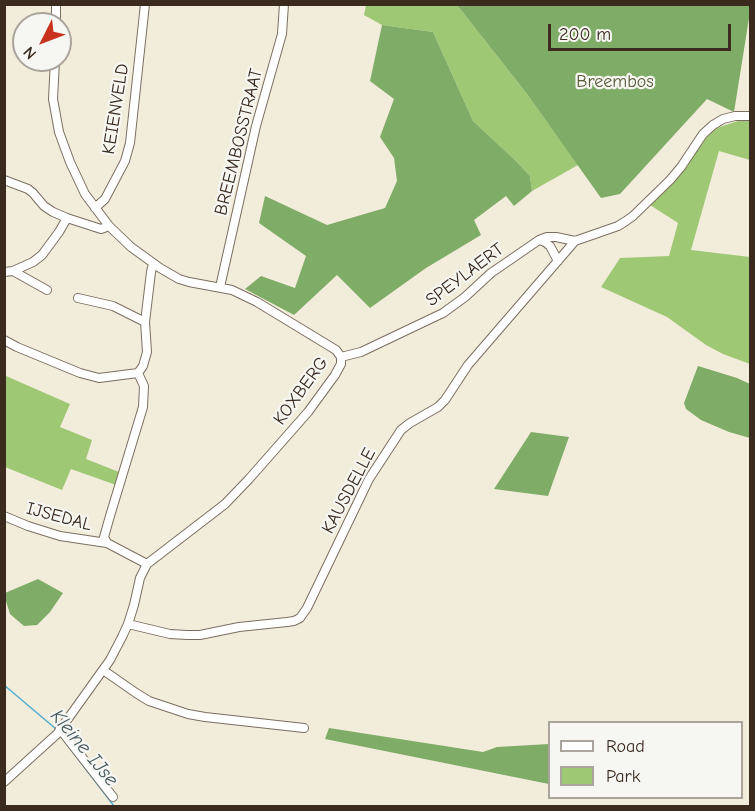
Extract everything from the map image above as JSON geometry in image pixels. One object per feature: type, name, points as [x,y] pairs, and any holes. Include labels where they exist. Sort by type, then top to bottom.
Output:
[{"type":"street","name":"KEIENVELD","points":[[95,208],[105,199],[125,161],[130,143],[145,4]]},
{"type":"street","name":"BREEMBOSSTRAAT","points":[[220,287],[256,126],[282,34],[285,4]]},
{"type":"street","name":"KOXBERG","points":[[4,782],[59,731],[103,670],[128,624],[140,578],[147,564],[225,504],[287,437],[317,400],[341,364],[336,350],[257,302],[231,290],[179,279],[153,264],[109,226],[85,194],[66,152],[56,122],[52,99],[54,72]]},
{"type":"street","points":[[539,240],[550,246],[558,261],[575,241],[618,226],[633,216],[681,167],[703,134],[713,125],[723,118],[750,116]]},
{"type":"street","points":[[4,180],[28,189],[52,212],[101,229],[109,226]]},
{"type":"street","points":[[9,272],[33,262],[42,255],[67,218]]},
{"type":"street","points":[[539,240],[556,237],[575,241]]},
{"type":"street","name":"SPEYLAERT","points":[[340,357],[361,352],[443,313],[491,273],[539,240]]},
{"type":"street","name":"KAUSDELLE","points":[[128,624],[170,634],[200,635],[239,627],[294,621],[300,618],[307,608],[369,478],[394,440],[404,427],[438,407],[445,400],[468,365],[558,261]]},
{"type":"street","points":[[26,279],[33,262]]},
{"type":"street","points":[[4,340],[80,373],[99,378],[138,373],[143,366],[147,352],[145,322],[153,264]]},
{"type":"street","points":[[9,272],[48,290]]},
{"type":"street","points":[[78,298],[113,306],[145,322]]},
{"type":"street","points":[[107,543],[104,537],[143,407],[144,386],[138,373]]},
{"type":"street","name":"IJSEDAL","points":[[4,516],[60,536],[107,543],[147,564]]},
{"type":"street","points":[[103,670],[149,700],[189,714],[304,728]]},
{"type":"street","points":[[59,731],[113,797]]},
{"type":"green space","points":[[366,5],[457,5],[527,94],[578,165],[532,191],[530,176],[473,121],[433,32],[382,25],[364,15]]},
{"type":"green space","name":"Breembos","points":[[457,5],[750,5],[734,112],[707,99],[620,194],[601,198],[527,94]]},
{"type":"green space","points":[[382,25],[433,32],[473,121],[530,176],[532,191],[514,206],[506,196],[474,220],[481,235],[426,268],[370,308],[337,275],[294,315],[245,289],[261,276],[295,288],[306,256],[259,223],[265,196],[327,225],[385,208],[397,181],[394,158],[380,137],[394,99],[370,81]]},
{"type":"green space","points":[[744,119],[750,120],[750,160],[719,151],[691,250],[750,257],[750,364],[706,345],[667,317],[601,287],[620,258],[669,256],[678,223],[650,205],[675,181],[707,137],[717,128]]},
{"type":"green space","points":[[698,366],[750,384],[750,438],[701,420],[686,409],[684,403]]},
{"type":"green space","points":[[6,376],[70,404],[60,427],[92,440],[86,459],[119,472],[116,485],[71,469],[62,490],[5,467],[4,379]]},
{"type":"green space","points":[[531,432],[569,437],[548,496],[494,489]]},
{"type":"green space","points":[[38,579],[63,593],[50,612],[37,625],[24,626],[10,614],[5,593]]},
{"type":"green space","points":[[329,728],[483,752],[497,747],[548,744],[548,784],[325,739]]},
{"type":"waterway","name":"Kleine IJse","points":[[4,685],[56,729]]},
{"type":"waterway","name":"Kleine IJse","points":[[62,738],[114,806]]}]
